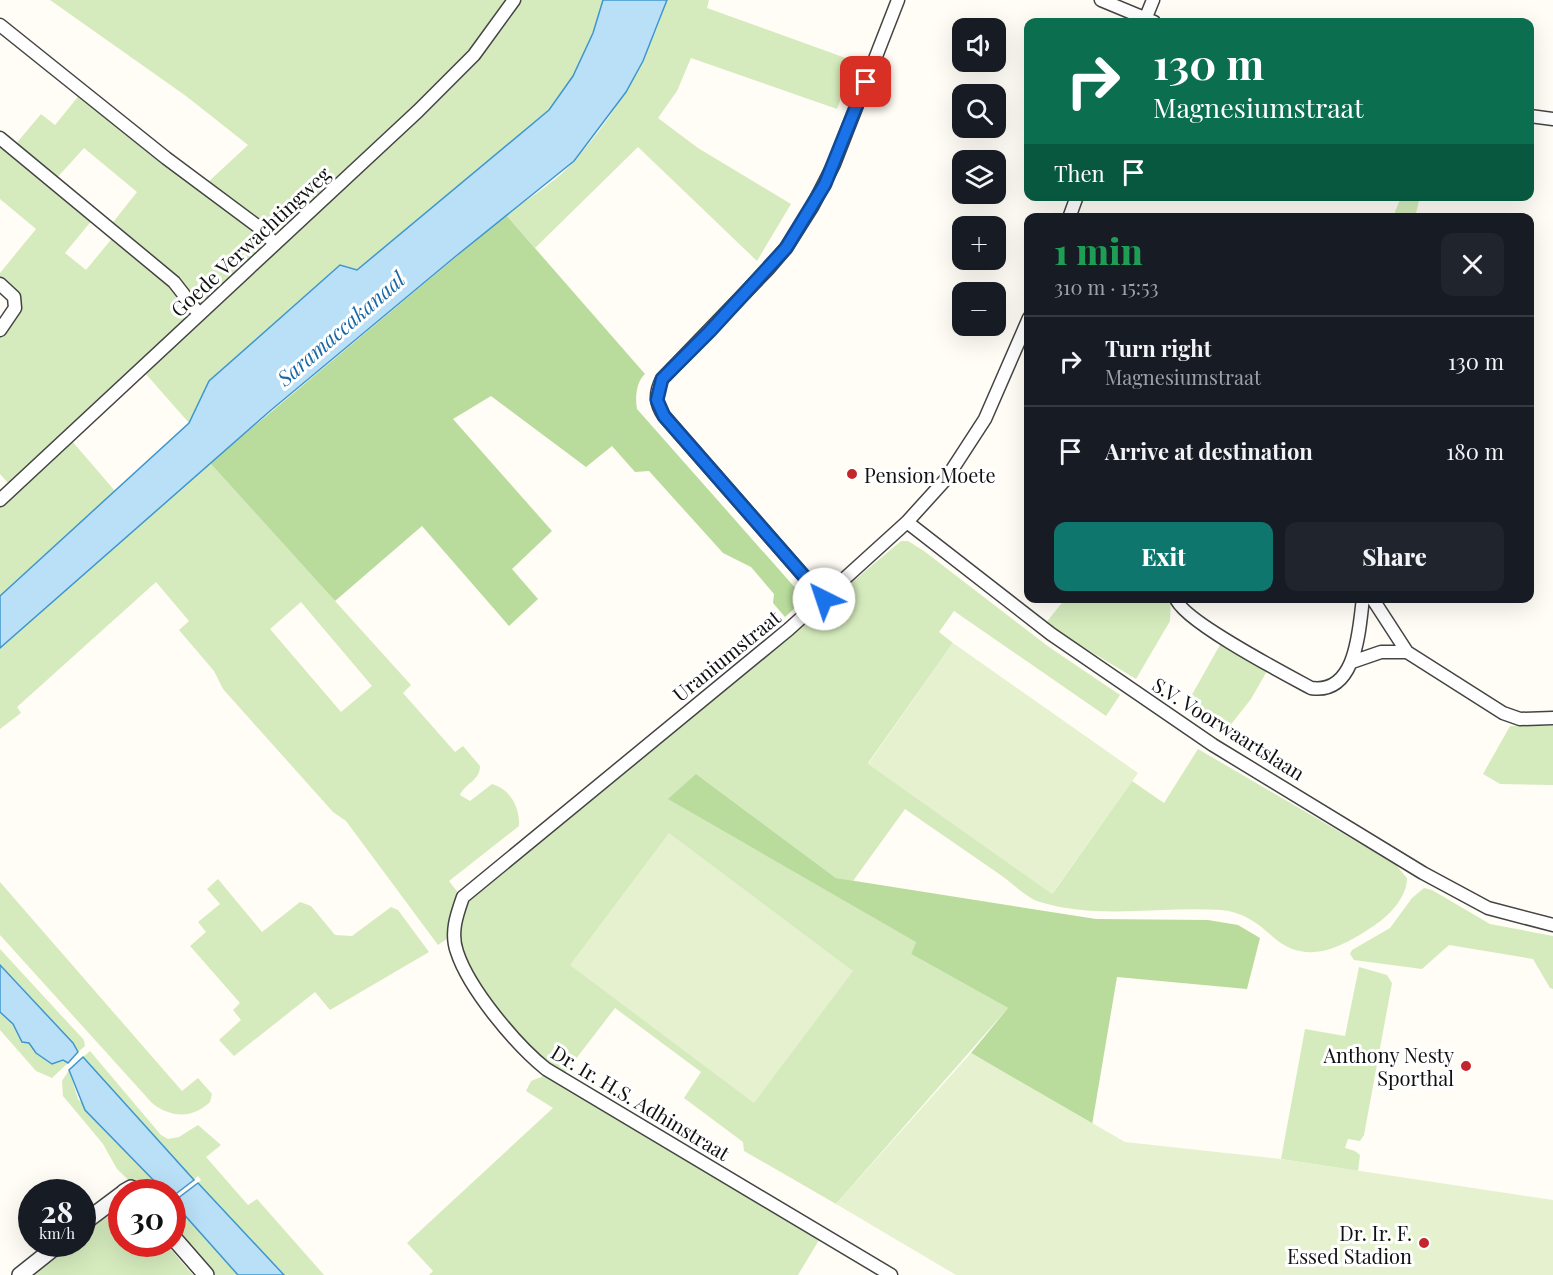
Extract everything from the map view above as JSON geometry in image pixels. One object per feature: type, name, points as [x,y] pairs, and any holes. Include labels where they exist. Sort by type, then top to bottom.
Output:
[{"type":"street","name":"Goede Verwachtingweg","points":[[0,500],[474,55],[514,0]]},
{"type":"street","points":[[824,599],[664,416],[658,407],[657,394],[662,379],[786,248],[812,207],[834,164],[898,0]]},
{"type":"street","points":[[1101,0],[1141,18]]},
{"type":"street","points":[[1149,18],[1153,0]]},
{"type":"street","points":[[0,25],[166,158],[260,228],[275,244]]},
{"type":"street","points":[[1534,117],[1553,119]]},
{"type":"street","points":[[0,138],[174,282],[199,314]]},
{"type":"street","points":[[0,284],[14,297],[15,308],[0,330]]},
{"type":"street","name":"Uraniumstraat","points":[[463,897],[824,599],[907,522],[946,479],[985,419],[1024,329]]},
{"type":"street","name":"S.V. Voorwaartslaan","points":[[907,522],[1051,634],[1213,745],[1423,873],[1488,909],[1553,925]]},
{"type":"street","points":[[1178,603],[1181,610],[1199,624],[1311,688],[1329,687],[1346,672],[1357,646],[1362,603]]},
{"type":"street","points":[[1374,603],[1407,652],[1503,713],[1520,719],[1553,718]]},
{"type":"street","points":[[1352,662],[1381,652],[1407,652]]},
{"type":"street","name":"Dr. Ir. H.S. Adhinstraat","points":[[463,897],[455,921],[457,952],[495,1015],[524,1052],[546,1070],[891,1275]]},
{"type":"street","points":[[186,1252],[206,1275]]},
{"type":"street","points":[[20,1275],[43,1257]]},
{"type":"green space","points":[[50,0],[508,0],[467,56],[274,235],[206,184],[248,145],[186,96]]},
{"type":"green space","points":[[520,0],[603,0],[593,33],[573,76],[549,110],[357,270],[209,381],[189,423],[145,373],[478,58]]},
{"type":"green space","points":[[667,0],[709,0],[707,8],[854,61],[837,109],[691,58],[677,91],[658,118],[698,148],[791,204],[757,261],[638,147],[535,248],[506,215],[560,175],[590,142],[618,104],[641,64]]},
{"type":"green space","points":[[81,93],[251,226],[259,236],[260,249],[201,305],[195,303],[110,226],[137,192],[84,148],[55,180],[14,146],[41,114],[55,125]]},
{"type":"green space","points":[[0,143],[93,219],[65,253],[86,270],[114,236],[163,276],[192,313],[8,483],[0,474],[0,335],[15,319],[20,306],[15,294],[0,278],[0,273],[36,229],[0,199]]},
{"type":"green space","points":[[1399,201],[1419,201],[1416,213],[1395,213]]},
{"type":"green space","points":[[506,215],[645,374],[637,390],[637,409],[805,599],[785,617],[773,603],[774,594],[751,567],[723,553],[649,471],[635,472],[612,446],[586,467],[491,396],[453,419],[552,531],[512,569],[538,599],[509,626],[422,526],[335,601],[210,463]]},
{"type":"green space","points":[[72,441],[115,491],[0,596],[0,507]]},
{"type":"green space","points":[[210,463],[411,685],[403,693],[455,752],[463,746],[480,766],[478,775],[460,795],[470,801],[492,784],[498,786],[513,800],[518,812],[519,826],[449,881],[459,894],[447,929],[448,938],[438,945],[346,821],[333,812],[223,689],[214,671],[179,630],[189,621],[156,582],[17,707],[21,713],[0,729],[0,648]],"holes":[[[301,602],[372,686],[341,712],[270,629]]]},
{"type":"green space","points":[[901,541],[908,541],[924,551],[1049,647],[1120,695],[1106,716],[954,611],[939,632],[953,643],[868,763],[1053,893],[1132,781],[1164,803],[1198,749],[1395,864],[1407,878],[1404,892],[1397,905],[1375,925],[1337,946],[1312,952],[1299,951],[1286,946],[1250,919],[1229,911],[1085,910],[1040,902],[1025,894],[905,809],[853,881],[836,878],[696,774],[916,942],[911,954],[1008,1008],[836,1204],[744,1151],[743,1142],[684,1098],[701,1072],[615,1008],[565,1073],[549,1063],[515,1032],[484,992],[464,952],[460,928],[465,911],[476,891],[762,658]]},
{"type":"green space","points":[[1062,603],[1171,603],[1170,621],[1136,679],[1045,624]]},
{"type":"green space","points":[[953,643],[1138,773],[1052,894],[868,764]]},
{"type":"green space","points":[[1221,643],[1267,671],[1251,699],[1225,732],[1185,707]]},
{"type":"green space","points":[[1510,726],[1553,726],[1553,785],[1500,784],[1483,774]]},
{"type":"green space","points":[[696,774],[836,878],[1096,919],[1208,920],[1238,925],[1260,938],[1247,989],[1117,977],[1092,1125],[971,1053],[1008,1008],[911,954],[916,942],[668,799]]},
{"type":"green space","points":[[669,833],[853,971],[754,1103],[570,965]]},
{"type":"green space","points":[[218,879],[262,932],[300,902],[311,906],[335,935],[352,936],[391,907],[398,910],[429,952],[330,1010],[315,992],[234,1056],[219,1040],[241,1020],[233,1010],[240,1003],[190,946],[206,932],[198,922],[220,904],[207,889]]},
{"type":"green space","points":[[0,882],[182,1091],[198,1078],[212,1094],[210,1102],[189,1114],[167,1112],[152,1103],[0,935]]},
{"type":"green space","points":[[1424,888],[1432,890],[1490,924],[1553,936],[1553,989],[1550,988],[1533,959],[1449,945],[1422,969],[1354,960],[1350,954],[1352,950],[1390,928],[1412,898]]},
{"type":"green space","points":[[0,949],[84,1040],[85,1046],[78,1052],[73,1043],[0,965]]},
{"type":"green space","points":[[1359,967],[1387,975],[1392,983],[1364,1135],[1360,1141],[1348,1139],[1345,1148],[1360,1155],[1358,1171],[1281,1159],[1305,1029],[1345,1036]]},
{"type":"green space","points":[[0,1012],[13,1024],[22,1042],[29,1042],[36,1053],[68,1063],[52,1078],[36,1071],[0,1030]]},
{"type":"green space","points":[[90,1051],[161,1135],[168,1139],[179,1137],[198,1125],[221,1145],[206,1157],[248,1205],[257,1199],[324,1275],[284,1275],[198,1183],[201,1180],[198,1176],[194,1180],[83,1057]]},
{"type":"green space","points":[[971,1053],[1125,1142],[1281,1159],[1553,1200],[1553,1275],[956,1275],[836,1204]]},
{"type":"green space","points":[[69,1070],[78,1099],[153,1179],[127,1179],[117,1169],[103,1144],[63,1096],[62,1081]]},
{"type":"green space","points":[[546,1075],[819,1240],[798,1275],[429,1275],[433,1271],[407,1243],[553,1108],[526,1091],[531,1081]]},
{"type":"green space","points":[[108,1215],[108,1257],[177,1257],[193,1275],[33,1275],[56,1257],[96,1257],[96,1224]]},
{"type":"green space","points":[[186,1217],[238,1275],[215,1275],[186,1241]]},
{"type":"water","name":"Saramaccakanaal","points":[[603,0],[667,0],[643,61],[626,92],[574,161],[270,411],[0,648],[0,596],[189,423],[209,381],[340,265],[357,270],[549,110],[573,76],[593,33]]},
{"type":"water","points":[[0,965],[73,1043],[78,1052],[68,1063],[63,1060],[52,1064],[36,1053],[29,1043],[22,1042],[13,1024],[0,1012]]},
{"type":"water","points":[[83,1057],[194,1180],[186,1186],[186,1179],[152,1179],[85,1110],[69,1070]]},
{"type":"water","points":[[198,1183],[284,1275],[238,1275],[186,1217],[186,1192]]},
{"type":"place","name":"Pension Moete","points":[[852,474]]},
{"type":"place","name":"Anthony Nesty Sporthal","points":[[1466,1066]]},
{"type":"place","name":"Dr. Ir. F. Essed Stadion","points":[[1424,1243]]},
{"type":"route","points":[[824,599],[664,416],[658,407],[657,390],[662,379],[710,331],[786,248],[825,184],[866,82]]}]
